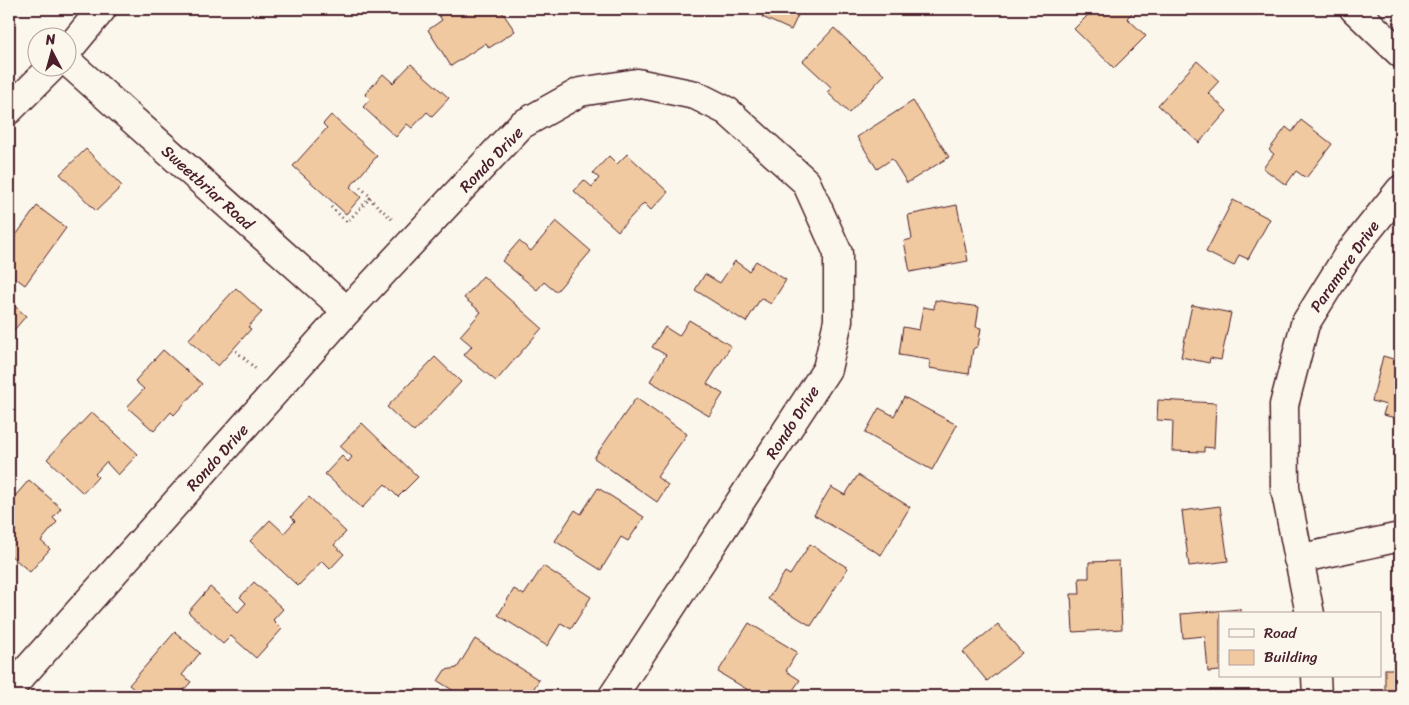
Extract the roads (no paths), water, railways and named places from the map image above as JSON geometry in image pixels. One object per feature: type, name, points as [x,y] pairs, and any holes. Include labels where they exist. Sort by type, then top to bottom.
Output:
[{"type":"street","points":[[78,38],[102,9]]},
{"type":"street","points":[[1354,9],[1400,52]]},
{"type":"street","name":"Sweetbriar Road","points":[[78,71],[347,312]]},
{"type":"street","points":[[9,110],[41,78]]},
{"type":"street","name":"Rondo Drive","points":[[9,690],[347,312],[521,125],[580,92],[637,83],[695,95],[727,111],[806,182],[838,254],[838,321],[827,369],[613,696]]},
{"type":"street","name":"Paramore Drive","points":[[1310,612],[1285,488],[1284,405],[1305,324],[1348,255],[1400,190]]},
{"type":"street","points":[[1298,559],[1400,537]]},
{"type":"street","points":[[1316,678],[1317,696]]}]
